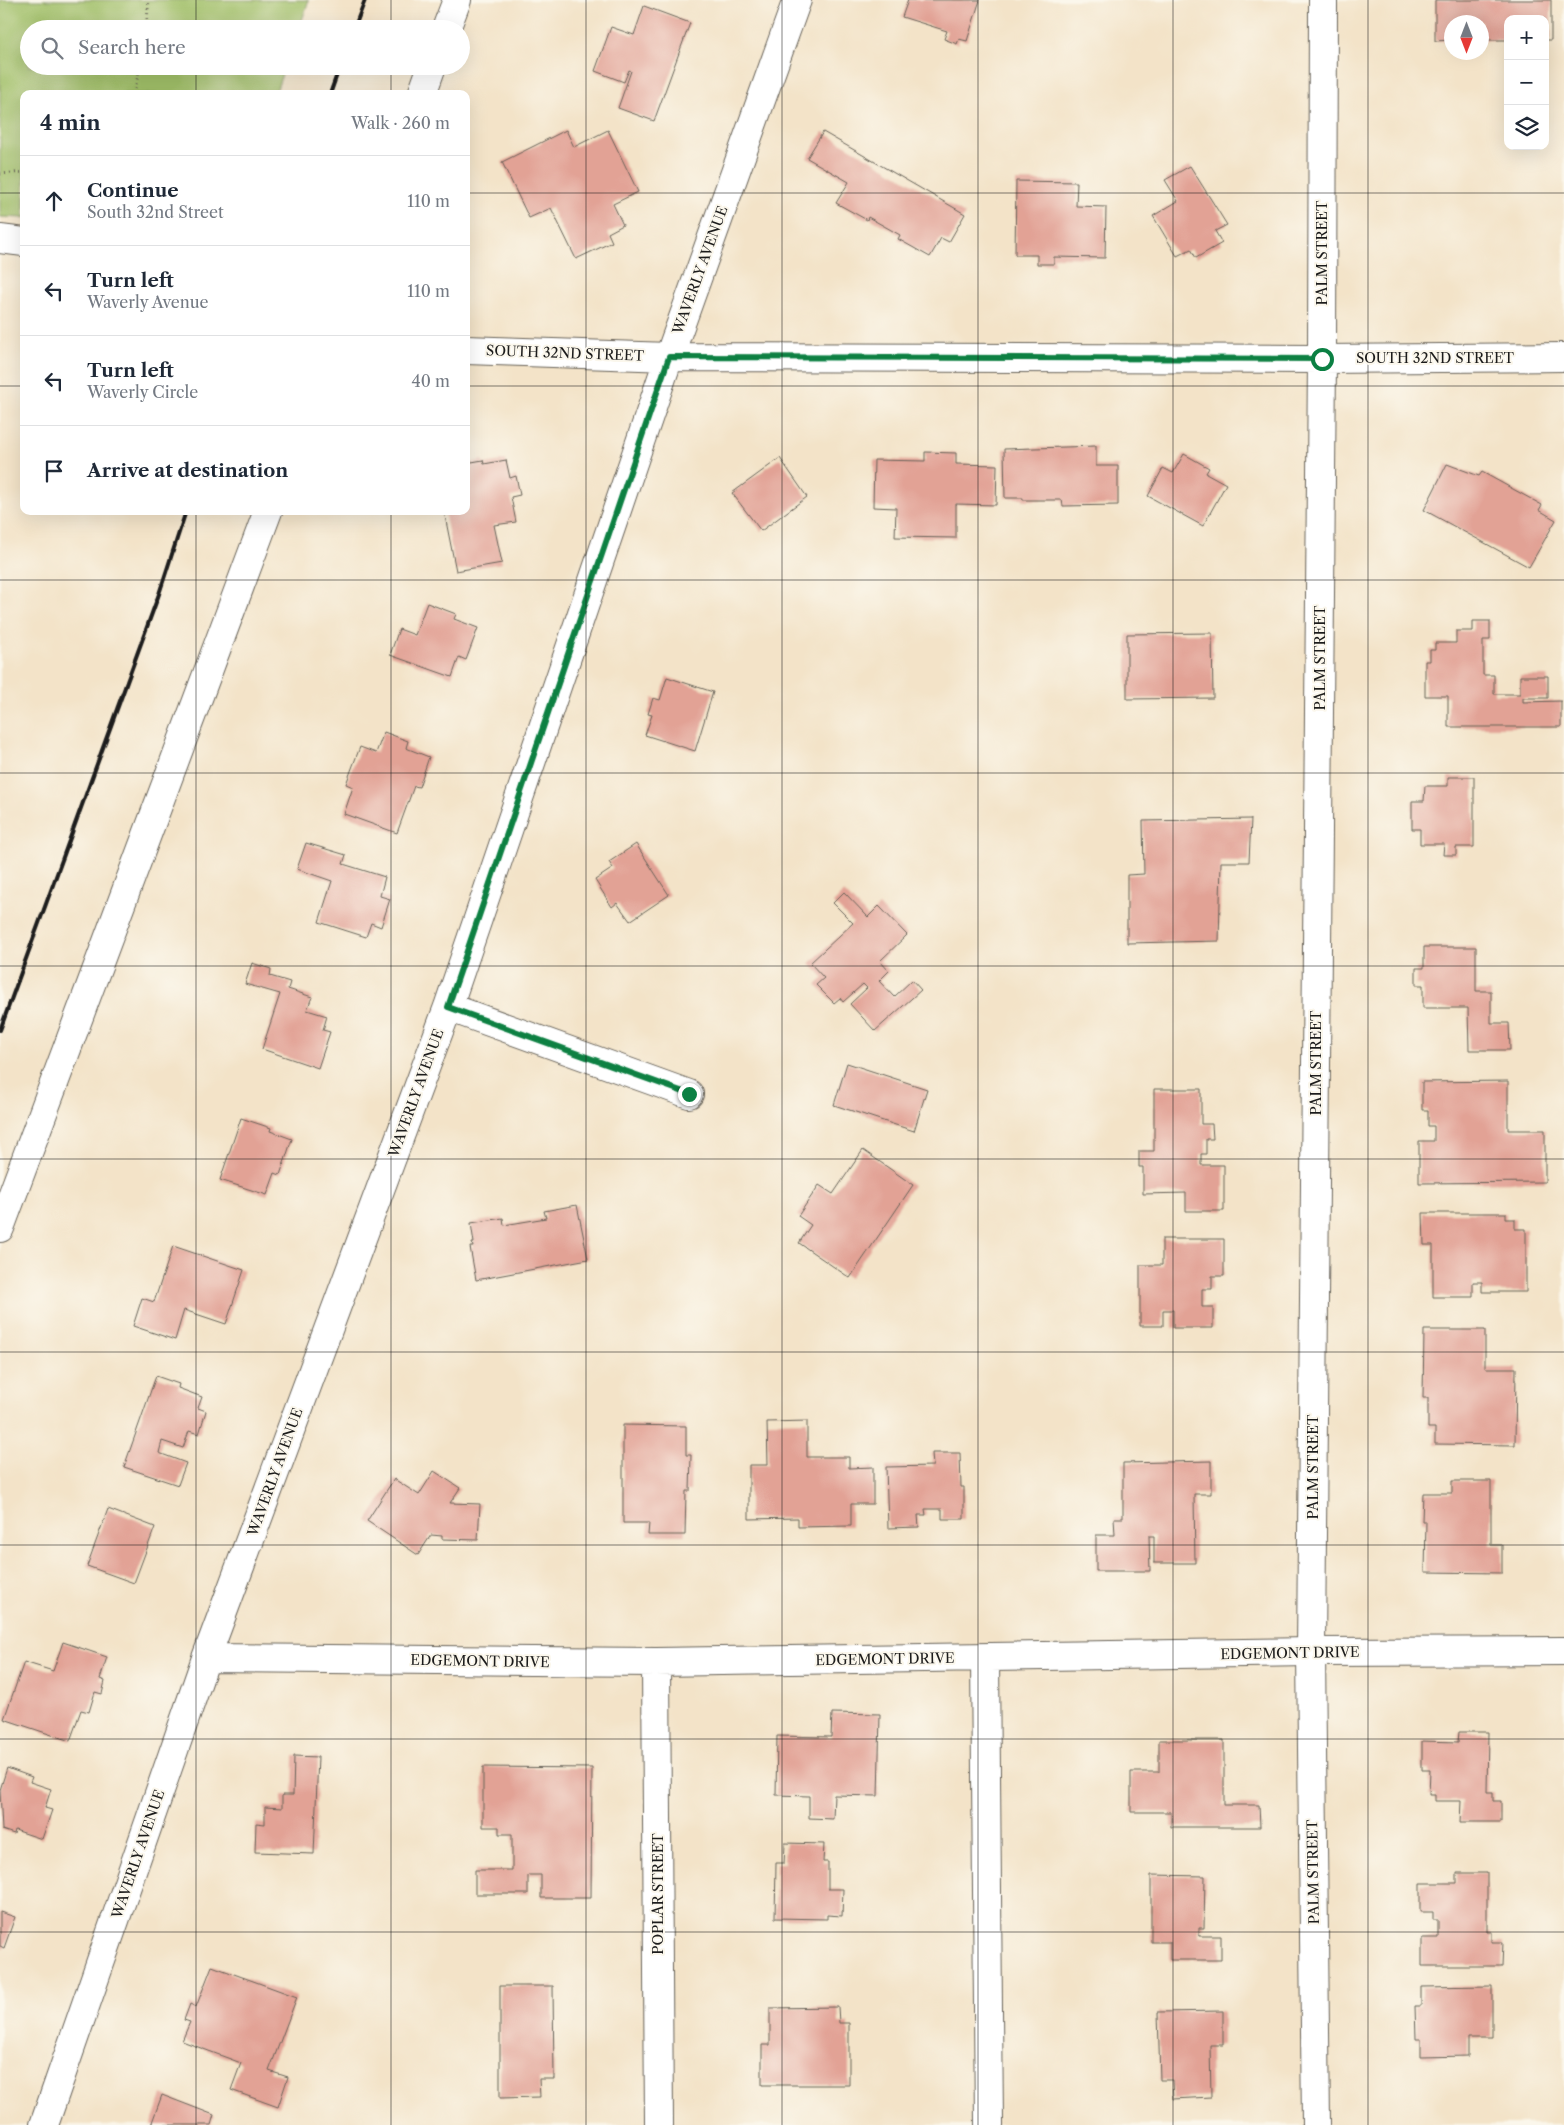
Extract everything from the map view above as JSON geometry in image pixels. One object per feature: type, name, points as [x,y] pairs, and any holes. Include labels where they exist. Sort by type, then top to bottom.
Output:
[{"type":"street","points":[[449,20],[456,0]]},
{"type":"street","name":"WAVERLY AVENUE","points":[[44,2125],[206,1658],[448,1007],[669,357],[797,0]]},
{"type":"street","name":"PALM STREET","points":[[1316,2125],[1311,1652],[1322,359],[1322,0]]},
{"type":"street","points":[[423,90],[429,75]]},
{"type":"street","points":[[0,240],[20,242]]},
{"type":"street","name":"SOUTH 32ND STREET","points":[[470,350],[669,357],[1564,358]]},
{"type":"street","points":[[0,1228],[267,515]]},
{"type":"street","points":[[448,1007],[689,1094]]},
{"type":"street","name":"EDGEMONT DRIVE","points":[[206,1658],[656,1662],[1311,1652],[1564,1651]]},
{"type":"street","points":[[985,1658],[990,2125]]},
{"type":"street","name":"POPLAR STREET","points":[[656,1662],[660,2125]]},
{"type":"path","points":[[147,20],[149,0]]},
{"type":"path","points":[[135,90],[138,75]]},
{"type":"path","points":[[0,174],[20,172]]},
{"type":"green space","points":[[0,0],[309,0],[302,20],[20,20],[20,75],[282,75],[276,90],[20,90],[20,218],[0,217]]},
{"type":"building","points":[[908,0],[980,0],[967,41],[959,39],[957,44],[944,39],[947,31],[902,17]]},
{"type":"building","points":[[1435,0],[1551,0],[1551,40],[1549,40],[1549,15],[1504,15],[1504,40],[1489,40],[1489,15],[1444,15],[1444,40],[1435,41]]},
{"type":"building","points":[[644,6],[690,23],[654,121],[618,108],[631,71],[629,70],[624,82],[595,71],[611,27],[634,35]]},
{"type":"building","points":[[566,130],[574,147],[608,130],[638,192],[613,204],[623,225],[608,233],[612,242],[576,259],[551,208],[529,218],[502,162]]},
{"type":"building","points":[[823,132],[965,214],[949,242],[941,238],[930,257],[898,239],[900,235],[868,217],[867,220],[836,203],[849,182],[807,158]]},
{"type":"building","points":[[1190,166],[1227,225],[1215,231],[1222,243],[1196,258],[1191,249],[1177,256],[1153,216],[1178,201],[1165,180]]},
{"type":"building","points":[[1016,181],[1077,182],[1076,206],[1106,207],[1105,258],[1054,257],[1054,264],[1037,264],[1037,255],[1015,255]]},
{"type":"building","points":[[1096,446],[1096,466],[1118,466],[1118,505],[1063,506],[1062,500],[1005,498],[1004,449]]},
{"type":"building","points":[[925,452],[956,453],[956,464],[997,465],[996,505],[956,504],[956,538],[895,537],[896,508],[873,507],[874,460],[925,461]]},
{"type":"building","points":[[1184,454],[1209,468],[1206,473],[1226,484],[1203,526],[1148,496],[1163,468],[1173,473]]},
{"type":"building","points":[[780,458],[807,497],[761,531],[732,493]]},
{"type":"building","points":[[483,460],[484,464],[506,460],[510,478],[516,476],[520,495],[511,497],[516,522],[494,525],[502,563],[456,571],[445,515],[470,515],[470,462]]},
{"type":"building","points":[[1447,464],[1479,476],[1482,472],[1542,505],[1539,510],[1556,520],[1529,567],[1424,510]]},
{"type":"building","points":[[427,603],[456,614],[454,619],[478,628],[466,660],[459,657],[452,677],[390,655],[399,629],[415,635]]},
{"type":"building","points":[[1473,621],[1490,621],[1490,640],[1483,640],[1483,675],[1494,675],[1494,694],[1520,694],[1520,676],[1548,676],[1548,698],[1523,698],[1523,702],[1561,701],[1561,727],[1448,727],[1448,696],[1425,696],[1425,661],[1430,661],[1430,650],[1435,650],[1435,643],[1456,643],[1456,631],[1473,631]]},
{"type":"building","points":[[1212,633],[1213,698],[1127,699],[1127,634]]},
{"type":"building","points":[[667,677],[713,692],[695,751],[645,735],[652,715],[648,714],[653,698],[660,700]]},
{"type":"building","points":[[384,732],[408,741],[406,748],[429,757],[419,787],[414,786],[397,833],[344,814],[353,787],[346,784],[360,747],[376,753]]},
{"type":"building","points":[[1448,777],[1474,777],[1474,847],[1456,847],[1456,855],[1443,855],[1444,844],[1420,844],[1420,829],[1412,829],[1412,801],[1424,801],[1425,786],[1448,786]]},
{"type":"building","points":[[1251,819],[1249,862],[1221,862],[1219,941],[1127,943],[1127,875],[1144,874],[1143,821]]},
{"type":"building","points":[[306,843],[346,855],[343,864],[385,877],[380,896],[390,899],[381,927],[371,923],[366,937],[319,922],[332,881],[297,869]]},
{"type":"building","points":[[636,844],[669,895],[630,921],[617,903],[612,907],[595,880],[613,868],[609,862]]},
{"type":"building","points":[[844,892],[868,917],[879,906],[907,935],[880,961],[889,971],[879,981],[894,997],[912,980],[921,990],[875,1031],[850,1004],[867,988],[863,984],[843,1002],[840,998],[834,1003],[816,985],[824,978],[810,963],[853,923],[833,903]]},
{"type":"building","points":[[1424,947],[1476,947],[1476,991],[1491,991],[1491,1023],[1509,1023],[1510,1050],[1469,1050],[1468,1008],[1423,1008],[1423,985],[1416,985],[1416,968],[1424,968]]},
{"type":"building","points":[[252,963],[271,969],[270,976],[290,982],[288,989],[312,997],[307,1010],[327,1016],[323,1030],[330,1032],[318,1068],[262,1049],[280,994],[245,984]]},
{"type":"building","points":[[847,1063],[927,1089],[914,1131],[834,1105]]},
{"type":"building","points":[[1508,1081],[1508,1130],[1545,1130],[1545,1182],[1419,1183],[1419,1141],[1434,1141],[1434,1126],[1428,1126],[1428,1110],[1422,1110],[1422,1082]]},
{"type":"building","points":[[1154,1089],[1201,1089],[1201,1124],[1212,1124],[1213,1139],[1206,1139],[1206,1154],[1201,1154],[1201,1165],[1224,1165],[1224,1211],[1186,1211],[1186,1193],[1143,1194],[1143,1167],[1139,1167],[1139,1151],[1154,1151]]},
{"type":"building","points":[[241,1118],[271,1128],[270,1131],[292,1139],[280,1175],[275,1173],[267,1195],[220,1180]]},
{"type":"building","points":[[863,1150],[913,1185],[850,1278],[799,1243],[811,1225],[798,1216],[819,1185],[833,1194]]},
{"type":"building","points":[[577,1205],[588,1259],[476,1280],[470,1247],[473,1247],[472,1243],[474,1243],[471,1223],[503,1218],[504,1225],[546,1218],[544,1211]]},
{"type":"building","points":[[1423,1213],[1506,1213],[1506,1219],[1515,1219],[1515,1229],[1526,1229],[1526,1292],[1482,1292],[1482,1282],[1473,1282],[1473,1297],[1433,1297],[1433,1245],[1424,1245]]},
{"type":"building","points":[[1162,1239],[1224,1239],[1224,1276],[1212,1276],[1212,1289],[1202,1289],[1202,1307],[1213,1307],[1213,1328],[1173,1328],[1173,1310],[1163,1310],[1163,1326],[1140,1326],[1140,1265],[1162,1265]]},
{"type":"building","points":[[173,1246],[244,1270],[226,1324],[184,1310],[175,1340],[133,1326],[142,1298],[154,1302]]},
{"type":"building","points":[[1424,1330],[1485,1330],[1485,1368],[1516,1368],[1515,1445],[1435,1444],[1435,1428],[1428,1428],[1428,1398],[1423,1398]]},
{"type":"building","points":[[156,1376],[179,1384],[178,1388],[202,1397],[198,1408],[206,1411],[199,1434],[189,1431],[183,1448],[162,1441],[159,1453],[186,1463],[178,1485],[124,1467]]},
{"type":"building","points":[[807,1421],[807,1457],[849,1457],[849,1468],[873,1467],[873,1504],[851,1504],[851,1526],[798,1527],[798,1518],[749,1519],[749,1465],[768,1465],[767,1422]]},
{"type":"building","points":[[623,1425],[686,1426],[686,1455],[691,1455],[690,1491],[686,1491],[685,1535],[648,1535],[649,1523],[623,1523]]},
{"type":"building","points":[[932,1453],[960,1453],[961,1487],[964,1487],[964,1519],[942,1519],[942,1509],[925,1509],[926,1515],[918,1515],[919,1527],[888,1528],[886,1467],[933,1466]]},
{"type":"building","points":[[1211,1461],[1211,1494],[1194,1494],[1195,1563],[1154,1563],[1154,1536],[1149,1536],[1150,1571],[1096,1571],[1096,1535],[1115,1535],[1114,1518],[1123,1518],[1123,1463]]},
{"type":"building","points":[[434,1471],[460,1488],[450,1503],[480,1504],[478,1540],[442,1539],[442,1536],[431,1535],[418,1555],[367,1521],[394,1479],[419,1495]]},
{"type":"building","points":[[1452,1481],[1491,1481],[1491,1545],[1502,1545],[1502,1573],[1425,1572],[1426,1521],[1422,1521],[1423,1493],[1452,1493]]},
{"type":"building","points":[[108,1509],[155,1527],[134,1583],[87,1566]]},
{"type":"building","points":[[63,1642],[107,1657],[100,1679],[105,1681],[102,1694],[95,1692],[89,1712],[81,1710],[70,1741],[4,1719],[24,1662],[53,1671]]},
{"type":"building","points":[[832,1713],[880,1714],[878,1796],[834,1795],[833,1819],[809,1818],[809,1796],[776,1795],[777,1736],[831,1737]]},
{"type":"building","points":[[1459,1732],[1488,1732],[1487,1792],[1493,1792],[1493,1801],[1501,1801],[1501,1822],[1460,1822],[1461,1801],[1435,1801],[1435,1795],[1429,1795],[1430,1770],[1422,1770],[1422,1741],[1458,1742]]},
{"type":"building","points":[[1159,1740],[1224,1740],[1224,1805],[1259,1805],[1260,1827],[1171,1827],[1171,1812],[1131,1812],[1131,1772],[1159,1772]]},
{"type":"building","points":[[294,1756],[318,1757],[314,1854],[255,1852],[256,1823],[265,1824],[265,1807],[282,1808],[282,1795],[293,1795]]},
{"type":"building","points":[[483,1767],[592,1768],[591,1898],[541,1898],[541,1875],[528,1875],[528,1894],[475,1894],[475,1870],[512,1870],[512,1834],[499,1834],[499,1827],[483,1827]]},
{"type":"building","points":[[7,1768],[32,1777],[30,1782],[51,1789],[45,1808],[52,1810],[42,1839],[15,1830],[14,1834],[2,1830],[0,1790]]},
{"type":"building","points":[[785,1843],[824,1844],[823,1862],[828,1862],[828,1889],[843,1889],[842,1916],[827,1915],[827,1919],[775,1918],[776,1863],[784,1863]]},
{"type":"building","points":[[1457,1873],[1487,1873],[1487,1932],[1492,1932],[1492,1942],[1503,1942],[1502,1966],[1422,1966],[1422,1938],[1438,1938],[1438,1920],[1433,1920],[1433,1912],[1420,1912],[1420,1883],[1457,1883]]},
{"type":"building","points":[[1151,1875],[1205,1876],[1204,1928],[1199,1928],[1199,1936],[1221,1936],[1221,1960],[1170,1960],[1170,1942],[1151,1942]]},
{"type":"building","points":[[0,1912],[15,1917],[4,1948],[0,1946]]},
{"type":"building","points":[[212,1966],[297,1997],[269,2071],[288,2077],[278,2107],[231,2090],[241,2063],[182,2041],[190,2022],[184,2020],[190,2004],[196,2007]]},
{"type":"building","points":[[500,1986],[553,1986],[554,2079],[539,2079],[540,2097],[500,2098]]},
{"type":"building","points":[[1492,1986],[1492,2038],[1468,2038],[1468,2056],[1421,2057],[1421,2039],[1416,2039],[1415,2006],[1421,2006],[1421,1987]]},
{"type":"building","points":[[838,2007],[839,2023],[849,2023],[849,2085],[762,2085],[762,2045],[770,2045],[770,2008]]},
{"type":"building","points":[[1223,2011],[1223,2045],[1210,2045],[1211,2097],[1173,2099],[1172,2080],[1160,2080],[1158,2012]]},
{"type":"building","points":[[162,2095],[214,2115],[211,2125],[151,2125]]},
{"type":"railway","points":[[357,20],[365,0]]},
{"type":"railway","points":[[331,90],[337,75]]},
{"type":"railway","points":[[0,1030],[159,594],[185,515]]},
{"type":"route","points":[[689,1094],[448,1007],[669,357],[1322,359]]}]
